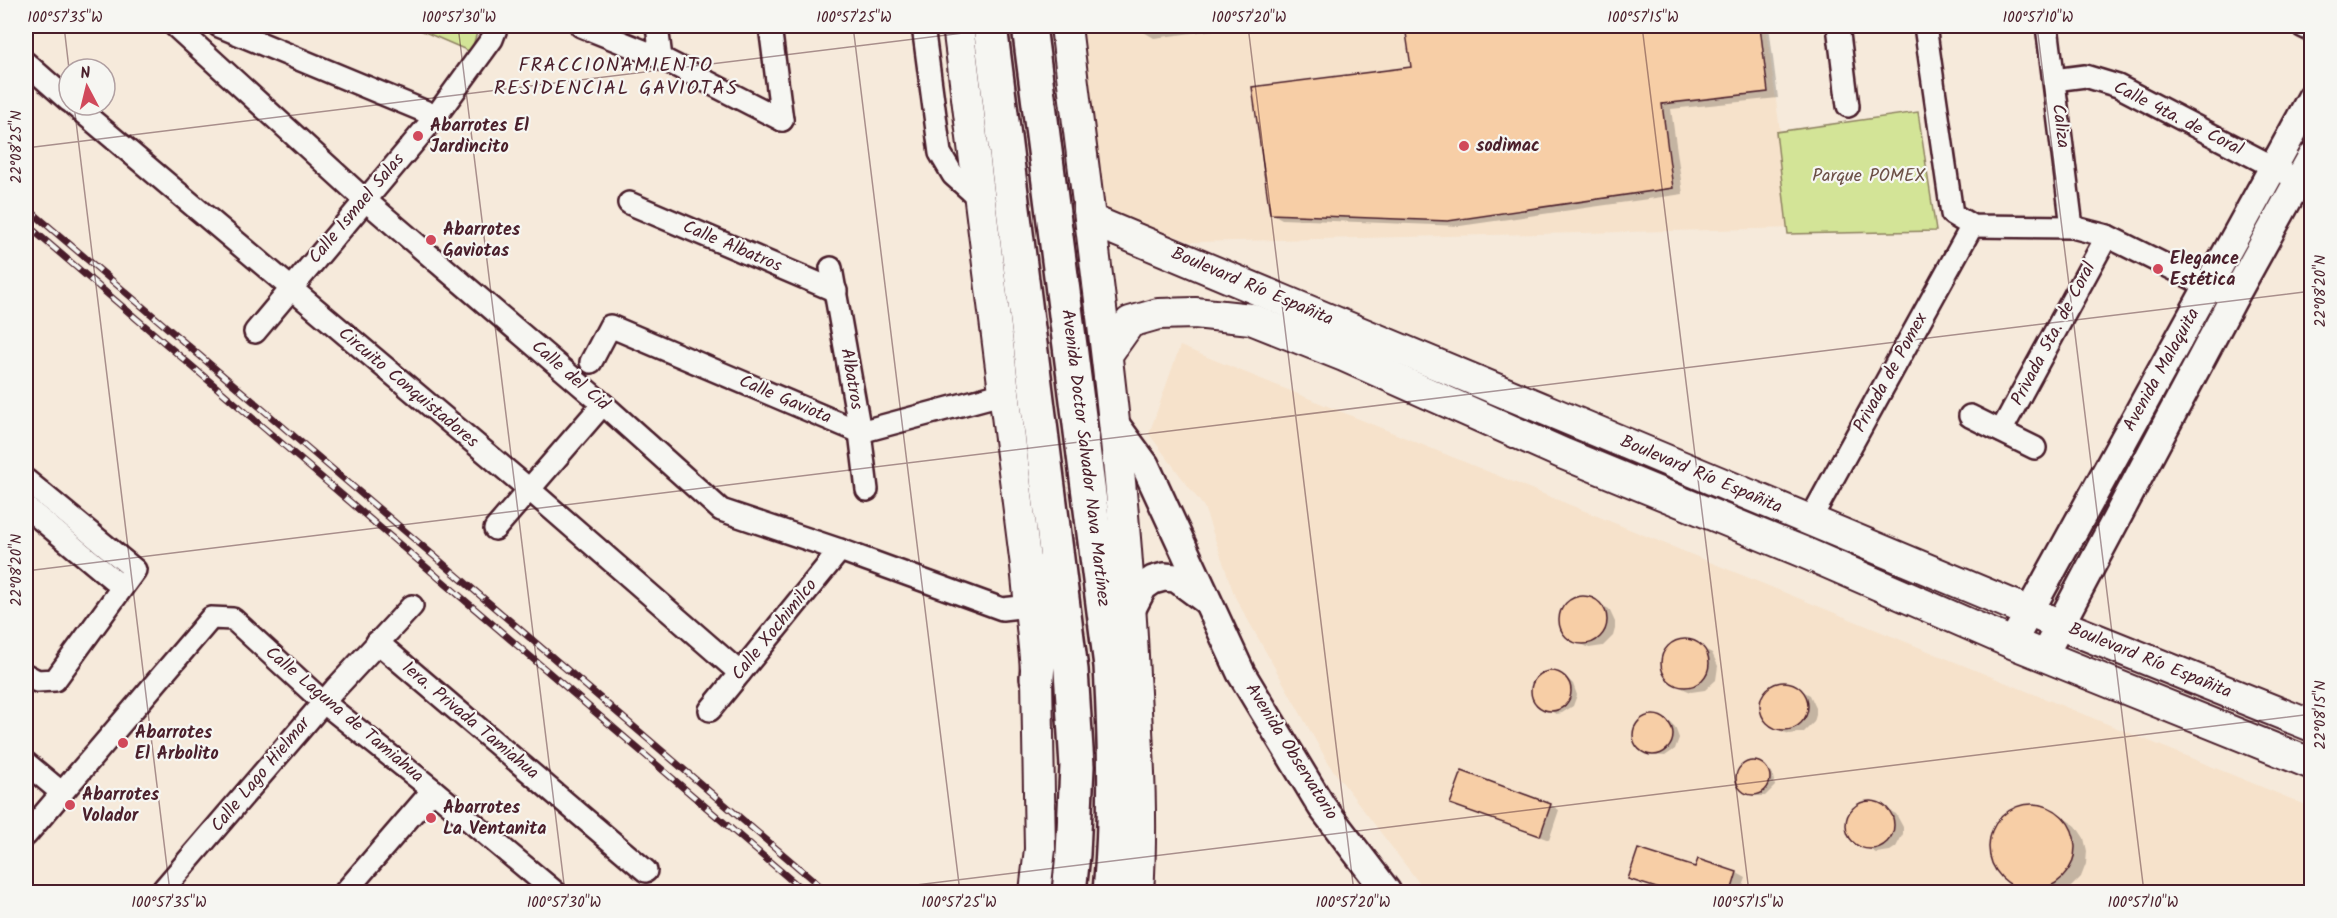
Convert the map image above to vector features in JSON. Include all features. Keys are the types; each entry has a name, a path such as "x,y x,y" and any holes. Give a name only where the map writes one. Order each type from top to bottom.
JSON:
{"highway":[{"path":"990,26 1071,670 1076,745 1073,854 1069,892"},
{"name":"Avenida Doctor Salvador Nava Martínez","path":"1029,26 1112,666 1116,765 1110,892"},
{"path":"1037,678 1050,493"},
{"path":"1113,855 1137,731"}],"main road":[{"path":"958,26 1005,393 1037,678 1041,849 1035,892"},
{"name":"Avenida Doctor Salvador Nava Martínez","path":"1066,26 1108,353 1131,610 1137,731 1140,861 1138,892"},
{"name":"Boulevard Río Españita","path":"1091,220 2061,625 2312,726"},
{"name":"Boulevard Río Españita","path":"1108,353 1130,322 1158,314 1195,313 1251,319 1344,356 1564,454 1803,552 2012,643 2312,764"}],"street":[{"name":"Calle del Cid","path":"175,26 365,200 603,404 721,510 840,549 1002,609 1030,606"},
{"path":"219,26 436,116"},
{"name":"Calle Ismael Salas","path":"255,332 436,116 492,39 496,26"},
{"path":"581,26 661,58 783,120 770,26"},
{"path":"657,26 661,58"},
{"path":"923,26 940,153 952,175 980,199"},
{"path":"1838,26 1848,106"},
{"path":"1925,26 1952,214 1972,226 2072,227 2107,236 2233,299"},
{"name":"Caliza","path":"2047,26 2072,227"},
{"path":"2302,26 2312,30"},
{"path":"26,63 57,90"},
{"name":"Calle 4ta. de Coral","path":"2054,80 2085,76 2118,86 2298,180"},
{"name":"Avenida Malaquita","path":"2012,643 2312,97"},
{"name":"Circuito Conquistadores","path":"88,117 290,290 530,490 740,673"},
{"name":"Avenida Malaquita","path":"2044,656 2233,299 2312,156"},
{"name":"Calle Albatros","path":"629,203 836,291"},
{"name":"Privada de Pomex","path":"1810,520 1972,226"},
{"name":"Privada 5ta. de Coral","path":"2001,431 2107,236"},
{"name":"Albatros","path":"831,268 860,432 867,490"},
{"name":"Calle Gaviota","path":"591,362 610,326 860,432"},
{"path":"860,432 1005,393"},
{"path":"495,529 603,404"},
{"path":"1970,416 2035,448"},
{"name":"Avenida Observatorio","path":"1115,424 1145,465 1241,673 1322,807 1387,892"},
{"path":"26,480 35,506 122,587 55,680 37,681 26,675"},
{"name":"Calle Xochimilco","path":"710,710 840,549"},
{"path":"1131,610 1143,587 1153,580 1164,577 1176,578 1210,602"},
{"name":"Calle Lago Hielmar","path":"161,892 323,702 376,642 412,606"},
{"name":"Calle Laguna de Tamiahua","path":"62,793 211,618 232,619 323,702 433,790 544,889"},
{"name":"1era. Privada Tamiahua","path":"376,642 646,871"},
{"path":"26,763 62,793 26,836"},
{"path":"345,892 433,790"}],"shaded area":[{"path":"1075,26 1766,26 1793,228 1192,242 1105,211"},
{"path":"1180,346 2311,807 2311,892 1426,892 1330,766 1235,597 1204,507 1149,434"}],"green space":[{"path":"411,26 479,26 471,52"},
{"name":"Parque POMEX","path":"1918,112 1936,231 1788,234 1776,132"}],"building":[{"name":"sodimac","path":"1405,26 1760,26 1768,92 1662,104 1673,188 1448,221 1270,214 1252,87 1411,67"},
{"path":"1578,596 1588,596 1600,603 1607,615 1607,625 1600,637 1588,644 1578,644 1563,633 1559,625 1559,615 1570,600"},
{"path":"1680,639 1690,639 1702,646 1709,658 1709,668 1702,680 1690,687 1680,687 1665,676 1661,668 1661,658 1672,643"},
{"path":"1551,671 1565,677 1571,691 1565,705 1551,711 1537,705 1531,691 1537,677"},
{"path":"1779,682 1789,682 1801,689 1808,701 1808,711 1801,723 1789,730 1779,730 1764,719 1760,711 1760,701 1771,686"},
{"path":"1653,715 1667,721 1673,735 1667,749 1653,755 1639,749 1633,735 1639,721"},
{"path":"1753,761 1765,766 1770,778 1765,790 1753,795 1741,790 1736,778 1741,766"},
{"path":"1462,771 1551,804 1540,836 1450,804"},
{"path":"1865,801 1875,801 1887,808 1894,820 1894,830 1887,842 1875,849 1865,849 1850,838 1846,830 1846,820 1857,805"},
{"path":"2032,804 2049,807 2063,816 2072,830 2075,847 2072,864 2063,878 2049,887 2032,890 2015,887 2001,878 1992,864 1989,847 1992,830 2001,816 2015,807"},
{"path":"1638,849 1695,867 1698,859 1737,872 1731,892 1669,892 1628,879"}],"railway":[{"path":"26,207 827,892"},
{"path":"26,224 805,892"}],"place":[{"name":"Abarrotes El Jardincito","path":"418,136"},
{"name":"sodimac","path":"1464,146"},
{"name":"Abarrotes Gaviotas","path":"431,240"},
{"name":"Elegance Estética","path":"2158,269"},
{"name":"Abarrotes El Arbolito","path":"123,743"},
{"name":"Abarrotes Volador","path":"70,805"},
{"name":"Abarrotes La Ventanita","path":"431,818"}],"district":[{"name":"FRACCIONAMIENTO RESIDENCIAL GAVIOTAS","path":"616,78"}]}
